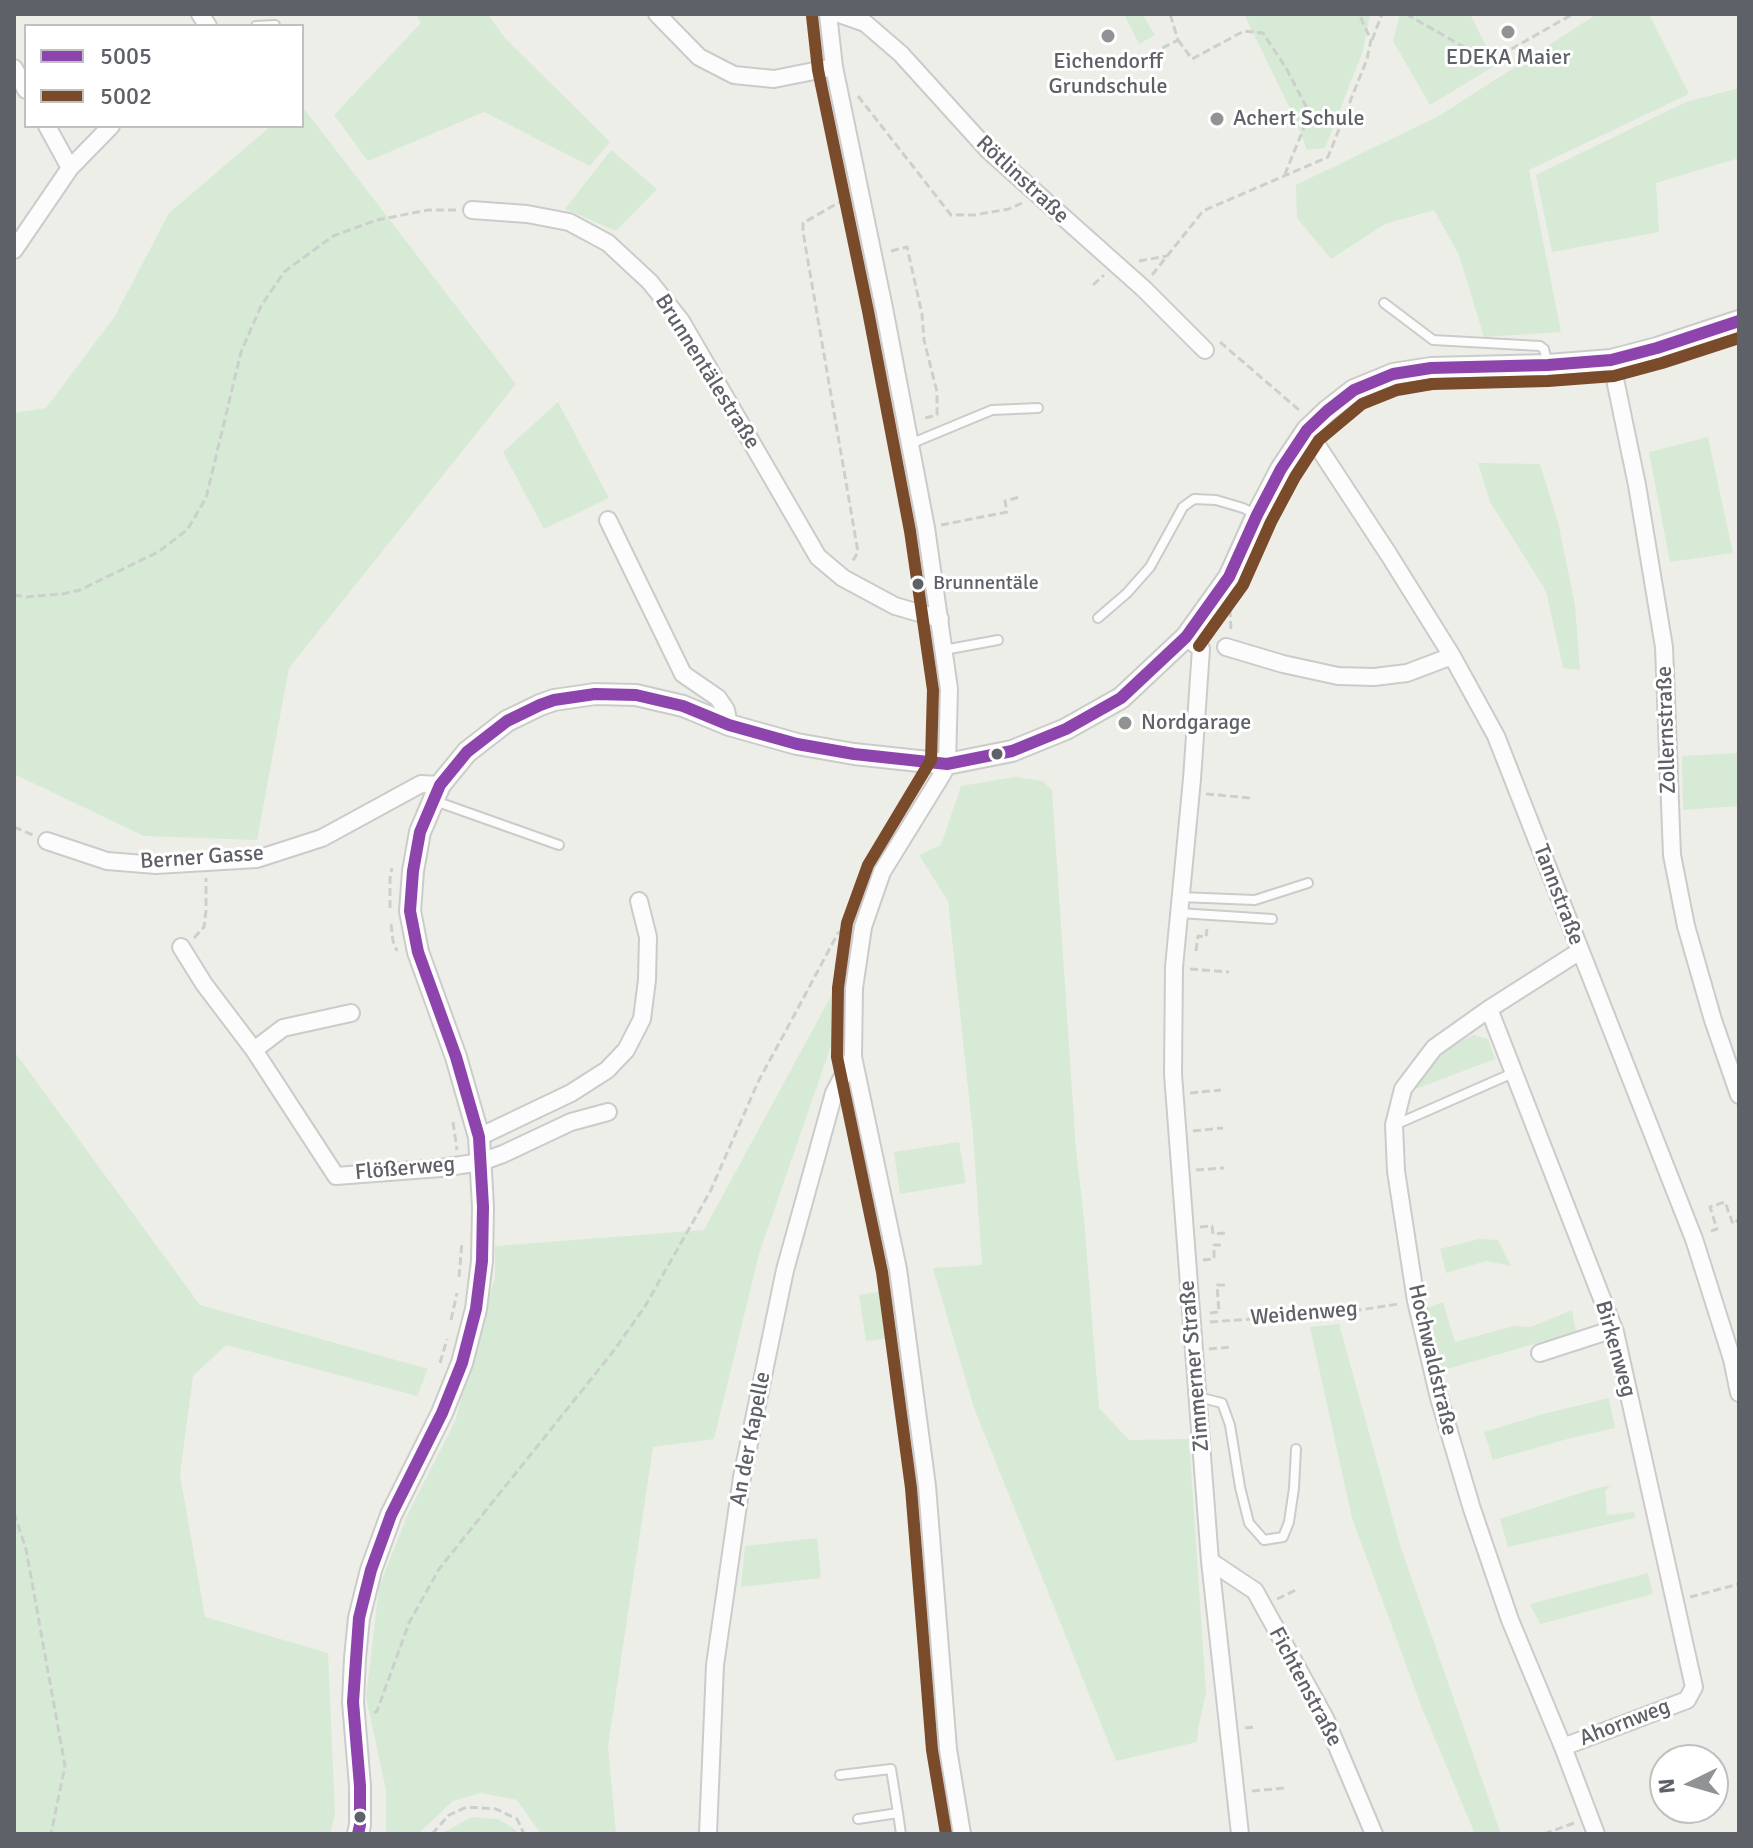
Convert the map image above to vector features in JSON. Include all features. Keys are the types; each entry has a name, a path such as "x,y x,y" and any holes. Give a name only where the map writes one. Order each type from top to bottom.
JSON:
{"street":[{"path":"657,14 699,57 734,75 774,79 834,67"},
{"path":"828,14 834,67 926,528 949,689 947,764 882,872 863,927 854,988 853,1057 898,1269 927,1486 948,1749 962,1834"},
{"name":"Rötlinstraße","path":"839,14 865,23 901,54 988,150 1144,289 1205,350"},
{"path":"14,68 24,86"},
{"path":"48,128 70,168"},
{"path":"14,250 70,168 109,128"},
{"name":"Brunnentälestraße","path":"472,210 527,214 569,222 608,243 650,282 681,321 818,557 843,578 895,606 940,619"},
{"path":"358,1834 360,1786 353,1702 359,1618 371,1570 391,1515 442,1413 462,1363 476,1309 482,1261 479,1137 456,1057 418,952 410,911 420,832 437,793 467,752 507,721 540,705 595,694 636,695 683,706 729,725 811,747 854,754 947,764 1012,751 1066,729 1121,698 1186,637 1229,577 1304,420 1327,411 1354,390 1393,374 1431,368 1611,360 1739,321"},
{"name":"Zollernstraße","path":"1611,360 1637,485 1664,647 1672,855 1686,926 1739,1095"},
{"name":"Tannstraße","path":"1304,420 1452,656 1496,736 1694,1239 1732,1359 1739,1393"},
{"path":"608,520 683,674 718,698 726,710 729,725"},
{"name":"Zimmerner Straße","path":"1186,637 1201,649 1174,967 1173,1074 1210,1561 1240,1834"},
{"path":"1226,647 1338,676 1374,677 1407,673 1452,656"},
{"name":"Berner Gasse","path":"47,841 107,861 156,865 257,859 322,838 421,784 437,793"},
{"path":"479,1137 571,1093 607,1070 626,1050 642,1019 647,980 648,937 639,901"},
{"name":"Flößerweg","path":"181,947 204,984 254,1050 336,1176 481,1162 571,1122 608,1112"},
{"name":"Hochwaldstraße","path":"1580,951 1434,1048 1403,1089 1394,1125 1396,1171 1416,1301 1439,1398 1510,1620 1596,1834"},
{"name":"Birkenweg","path":"1489,1009 1614,1329 1694,1687 1687,1700"},
{"path":"254,1050 283,1028 351,1013"},
{"name":"An der Kapelle","path":"708,1834 715,1665 742,1477 785,1270 834,1093 853,1057"},
{"path":"1540,1353 1614,1329"},
{"name":"Fichtenstraße","path":"1210,1561 1255,1591 1325,1718 1374,1834"},
{"name":"Ahornweg","path":"1563,1747 1687,1700"}],"lane":[{"path":"1384,303 1433,340 1540,346 1544,349 1548,365"},
{"path":"910,444 992,410 1038,408"},
{"path":"1098,618 1127,593 1150,567 1183,507 1194,499 1216,500 1257,515"},
{"path":"944,650 998,640"},
{"path":"437,793 559,845"},
{"path":"1179,905 1255,900 1308,883"},
{"path":"1179,905 1272,919"},
{"path":"1394,1125 1513,1073"},
{"path":"1198,1397 1222,1403 1230,1425 1249,1523 1264,1540 1283,1537 1289,1522 1296,1449"},
{"path":"840,1775 891,1769 901,1834"},
{"path":"858,1819 898,1813"}],"path":[{"path":"1170,14 1178,40 1192,59 1244,31 1263,33 1308,110 1285,175"},
{"path":"1359,14 1371,40"},
{"path":"1153,273 1203,211 1328,157 1382,14"},
{"path":"1406,14 1492,60 1573,14"},
{"path":"1141,59 1178,40"},
{"path":"840,89 857,95 951,215 1009,209 1034,192"},
{"path":"843,578 858,552 803,223 859,191"},
{"path":"14,595 26,597 80,590 158,552 187,530 206,498 241,352 261,306 284,272 333,236 377,220 428,210 472,210"},
{"path":"873,255 907,247 922,314 924,340 937,392 937,415 906,424"},
{"path":"1116,265 1167,256"},
{"path":"1227,348 1304,420"},
{"path":"926,528 1007,512 1005,501 1020,497"},
{"path":"1191,793 1251,798"},
{"path":"181,947 204,927 205,862"},
{"path":"393,867 389,906 398,955"},
{"path":"371,1715 377,1711 409,1623 439,1569 612,1353 644,1308 710,1192 758,1082 838,933 847,927 863,927"},
{"path":"1196,951 1198,936 1206,937 1207,929"},
{"path":"1174,967 1229,972"},
{"path":"1175,1094 1221,1090"},
{"path":"452,1118 460,1165"},
{"path":"1178,1133 1223,1128"},
{"path":"1181,1171 1224,1168"},
{"path":"1717,1229 1710,1207 1725,1202 1733,1224 1739,1219"},
{"path":"1185,1229 1212,1226 1213,1234 1226,1233"},
{"path":"438,1369 458,1287 462,1231"},
{"path":"1187,1262 1214,1259 1214,1245 1223,1245"},
{"path":"1190,1319 1219,1312 1217,1285 1227,1285"},
{"name":"Weidenweg","path":"1190,1319 1347,1312 1416,1301"},
{"path":"14,1513 26,1549 65,1766 51,1834"},
{"path":"1675,1601 1739,1584"},
{"path":"1236,1792 1284,1788"},
{"path":"432,1834 449,1815 467,1807 496,1809 517,1819 524,1834"},
{"path":"1544,1834 1589,1818"}],"green space":[{"path":"416,14 488,14 505,38 610,142 590,166 484,112 368,161 334,115 421,23"},
{"path":"1124,14 1142,14 1155,35 1139,44"},
{"path":"1244,14 1370,14 1363,51 1325,148 1307,150"},
{"path":"1400,14 1470,14 1496,65 1430,105 1393,41"},
{"path":"1597,14 1649,14 1689,94 1529,170 1561,332 1484,337 1459,255 1434,210 1385,224 1331,259 1297,218 1296,185 1439,116"},
{"path":"1739,88 1739,158 1656,183 1659,232 1552,252 1536,175 1686,102"},
{"path":"304,109 516,384 289,668 257,840 144,836 14,774 14,413 46,408 115,316 169,213 269,128 304,128"},
{"path":"611,150 657,189 616,231 565,209"},
{"path":"558,402 609,498 544,529 503,452"},
{"path":"1708,437 1733,553 1670,562 1649,452"},
{"path":"1478,463 1540,464 1558,522 1575,605 1580,670 1563,668 1546,591 1490,502"},
{"path":"1739,753 1739,806 1683,810 1682,756"},
{"path":"1015,777 1043,781 1052,790 1076,1150 1099,1408 1129,1440 1189,1439 1206,1692 1197,1742 1116,1761 974,1408 933,1268 982,1265 973,1135 948,901 919,855 941,845 961,786"},
{"path":"831,996 832,1043 759,1254 714,1439 653,1447 608,1746 616,1834 541,1834 517,1800 481,1793 453,1801 418,1834 386,1834 386,1790 366,1698 379,1587 407,1516 455,1421 495,1277 495,1246 704,1230"},
{"path":"1474,1035 1488,1039 1495,1059 1413,1090 1429,1065 1450,1046"},
{"path":"14,1051 200,1305 428,1369 417,1396 226,1345 193,1376 180,1475 205,1617 328,1653 335,1814 330,1834 14,1834"},
{"path":"959,1142 966,1183 900,1194 894,1152"},
{"path":"1479,1239 1498,1240 1511,1266 1486,1261 1446,1273 1440,1249"},
{"path":"890,1290 897,1337 866,1341 859,1295"},
{"path":"1443,1302 1455,1342 1513,1326 1531,1327 1572,1310 1576,1332 1440,1371 1428,1308"},
{"path":"1339,1324 1401,1548 1501,1834 1475,1834 1422,1708 1352,1518 1310,1327"},
{"path":"1609,1398 1615,1428 1493,1460 1484,1432"},
{"path":"1613,1485 1605,1490 1607,1515 1634,1512 1635,1518 1508,1547 1500,1519"},
{"path":"817,1538 821,1578 741,1587 745,1546"},
{"path":"1648,1573 1653,1594 1540,1624 1530,1604"},
{"path":"472,1817 498,1819 518,1834 440,1834"}],"transit line":[{"name":"5002","path":"812,16 818,70 910,531 933,690 931,760 868,865 847,923 838,988 837,1057 882,1272 911,1488 932,1750 946,1834"},
{"name":"5005","path":"358,1834 360,1786 353,1702 359,1618 371,1570 391,1515 442,1413 462,1363 476,1309 482,1261 479,1137 456,1057 418,952 410,911 420,832 440,785 467,752 507,721 540,705 595,694 636,695 683,706 729,725 797,744 854,754 947,764 1012,751 1066,729 1121,698 1186,637 1229,577 1281,469 1307,430 1354,390 1393,374 1431,368 1611,360 1739,321"},
{"name":"5002","path":"1199,646 1243,585 1271,522 1319,440 1362,404 1397,390 1432,384 1614,376 1739,338"}],"place":[{"name":"EDEKA Maier","path":"1508,32"},
{"name":"Eichendorff Grundschule","path":"1108,36"},
{"name":"Achert Schule","path":"1217,119"},
{"name":"Brunnentäle","path":"918,584"},
{"name":"Nordgarage","path":"1125,723"}]}
